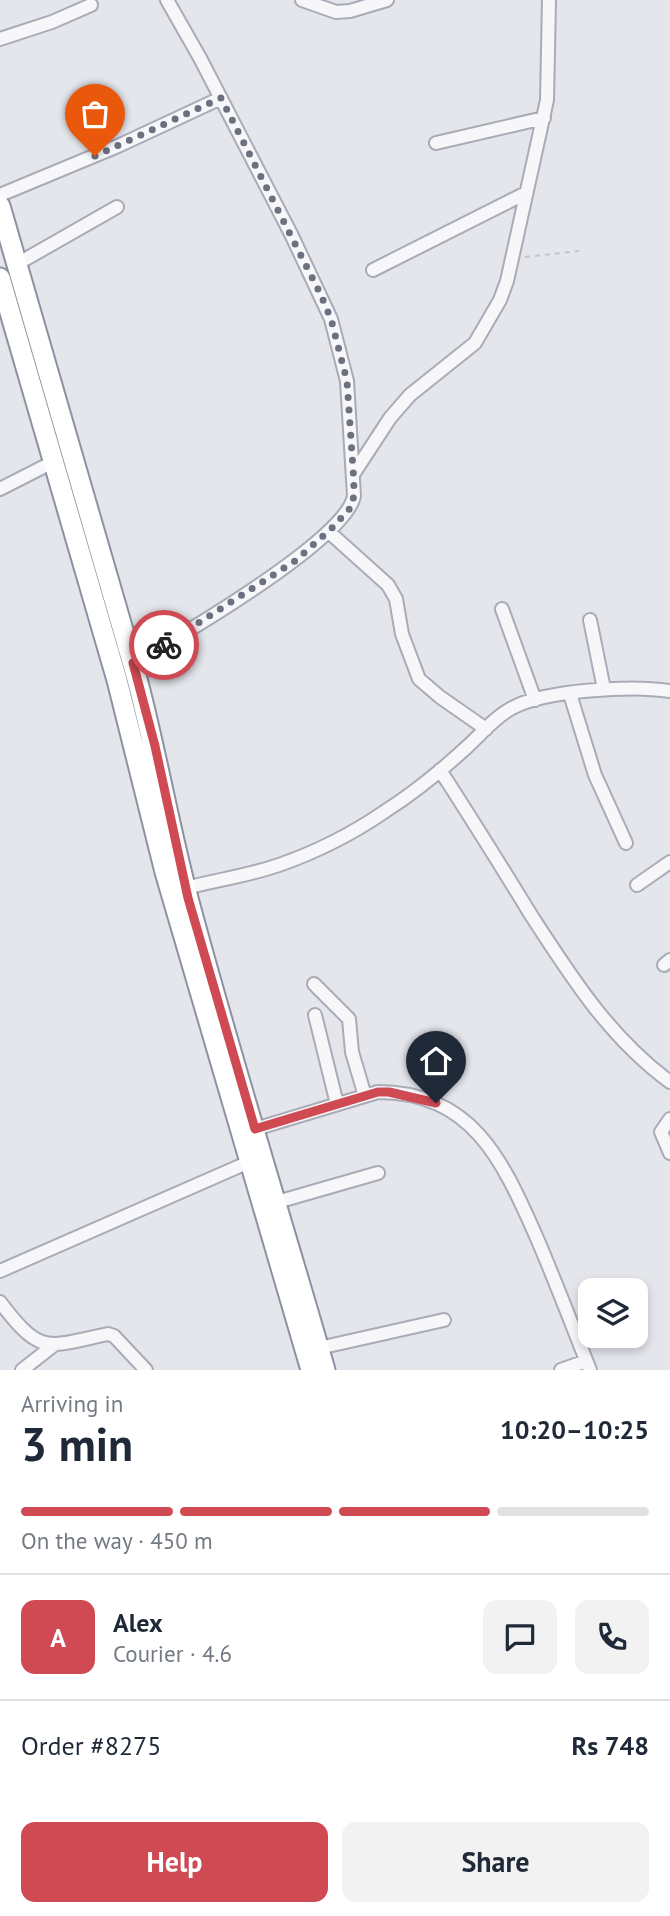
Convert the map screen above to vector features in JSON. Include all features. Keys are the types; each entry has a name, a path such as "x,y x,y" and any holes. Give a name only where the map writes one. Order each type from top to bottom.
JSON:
{"highway":[{"path":"0,206 135,669 186,888 325,1370"},
{"path":"0,278 8,326 53,462 117,680 169,885 311,1370"},
{"path":"117,680 135,669"}],"street":[{"path":"302,0 336,12 350,11 387,0"},
{"path":"354,474 390,418 410,395 475,343 500,300 544,118 548,74 548,0"},
{"path":"135,669 191,628 295,561 329,532 353,505 354,474 347,381 331,319 291,234 173,2"},
{"path":"0,39 52,22 91,5"},
{"path":"0,195 95,156 221,98"},
{"path":"436,143 544,118"},
{"path":"373,270 526,194"},
{"path":"17,264 117,207"},
{"path":"0,489 53,462"},
{"path":"329,532 388,585 396,599 402,634 419,679 486,729"},
{"path":"502,609 535,700"},
{"path":"590,620 604,689"},
{"path":"186,888 276,866 309,854 383,813 440,770 511,708 535,700 604,689 670,691"},
{"path":"570,694 595,775 626,842"},
{"path":"440,770 555,954 629,1050 670,1082"},
{"path":"637,885 670,862"},
{"path":"314,984 349,1019 352,1052 365,1096"},
{"path":"315,1015 337,1104"},
{"path":"255,1129 365,1096 389,1092 436,1103 460,1116 495,1153 518,1194 588,1365 561,1370"},
{"path":"670,1119 661,1132 670,1153"},
{"path":"0,1271 249,1162"},
{"path":"277,1202 377,1173"},
{"path":"0,1302 15,1321 35,1340 45,1345 108,1334 114,1336 146,1370"},
{"path":"319,1348 444,1320"},
{"path":"22,1370 54,1345"}],"path":[{"path":"512,257 541,257 579,251"}],"way so far":[{"path":"95,156 221,98 320,293 331,319 347,381 353,505 344,517 295,561 164,645"}],"route":[{"path":"164,645 133,663 155,746 188,898 255,1129 378,1092 436,1103"}]}
